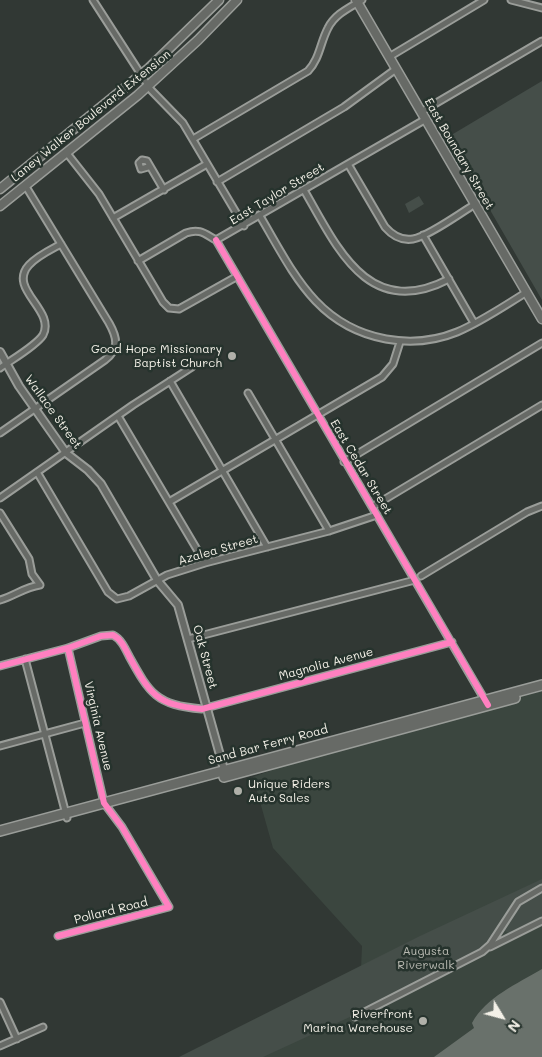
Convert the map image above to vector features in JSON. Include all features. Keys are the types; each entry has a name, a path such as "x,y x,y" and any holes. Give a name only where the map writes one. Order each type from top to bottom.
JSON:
{"main road":[{"name":"Laney Walker Boulevard Extension","path":"3,187 142,74 186,34 219,0"},
{"name":"Laney Walker Boulevard Extension","path":"0,206 148,86 238,0"},
{"name":"East Boundary Street","path":"358,1 542,319"},
{"path":"186,34 195,43"},
{"path":"96,111 103,124"},
{"path":"34,160 43,171"},
{"path":"3,187 14,194"},
{"name":"Sand Bar Ferry Road","path":"0,836 542,685"},
{"name":"Sand Bar Ferry Road","path":"486,702 542,691"},
{"name":"Sand Bar Ferry Road","path":"0,830 67,816"}],"street":[{"path":"93,0 148,86 183,123 244,226"},
{"path":"390,57 484,0"},
{"path":"511,0 542,8"},
{"path":"193,139 308,71 317,58 327,29 333,20 358,1"},
{"name":"East Taylor Street","path":"216,240 244,226 348,164 542,41"},
{"path":"217,182 344,107 396,69"},
{"path":"66,152 97,191 163,302 172,310 179,309 236,277"},
{"path":"114,218 207,164"},
{"path":"348,164 389,231 398,237 407,239 423,235 475,204"},
{"path":"148,166 164,190"},
{"path":"0,433 109,357 117,345 114,332 25,185"},
{"path":"304,190 346,261 368,280 392,289 409,290 434,286 449,279"},
{"path":"260,216 297,279 319,306 338,321 356,330 400,342 444,337 474,323 527,292"},
{"path":"138,262 193,230 203,232 216,240"},
{"path":"423,235 474,323"},
{"name":"East Cedar Street","path":"216,240 344,462 486,702"},
{"path":"0,368 37,341 45,330 43,317 23,283 24,272 36,259 61,244"},
{"path":"170,502 382,377 393,364 400,342"},
{"path":"344,462 542,343"},
{"name":"Wallace Street","path":"0,352 35,409 66,453 88,470 101,484 158,580"},
{"path":"0,498 192,367"},
{"path":"170,381 267,547"},
{"path":"248,393 329,530"},
{"path":"372,507 542,405"},
{"path":"118,416 205,563"},
{"name":"Azalea Street","path":"37,472 114,597 130,596 158,580 205,563 329,530 377,515"},
{"path":"421,576 528,512 542,506"},
{"path":"0,513 29,559 32,574 40,585 27,587 20,593 0,600"},
{"name":"Oak Street","path":"158,580 178,605 225,773"},
{"path":"188,639 415,580"},
{"path":"0,666 68,648 101,636 115,636 124,645 152,693 170,703 207,709"},
{"name":"Magnolia Avenue","path":"207,709 452,642"},
{"name":"Virginia Avenue","path":"68,648 85,723 107,805 169,907"},
{"path":"25,659 67,816"},
{"path":"0,746 85,723"},
{"path":"487,948 518,902 542,888"},
{"name":"Pollard Road","path":"58,936 169,907"},
{"path":"355,1017 542,921"},
{"path":"504,925 505,934 514,935"},
{"path":"0,1002 17,1040"},
{"path":"0,1046 17,1040 42,1027"}],"shaded area":[{"path":"542,684 542,1000 473,1057 217,1057 361,969 362,946 273,848 253,777 319,753"},
{"path":"542,969 542,1057 434,1057 474,1028 472,1023 478,1014 494,998"}],"green space":[{"path":"542,81 542,300 448,137"},
{"path":"419,196 424,204 409,213 405,204"},
{"name":"Augusta Riverwalk","path":"542,879 542,918 510,934 505,931 503,923 492,933 494,936 483,949 465,959 467,963 263,1057 179,1057 420,936"}],"cycle path":[{"path":"216,240 488,705"},
{"path":"0,666 68,648 101,636 113,635 122,644 143,680 156,695 174,704 202,709 452,642"},
{"path":"58,936 169,907 122,827 104,803 68,648"}],"place":[{"name":"Good Hope Missionary Baptist Church","path":"232,356"},
{"name":"Unique Riders Auto Sales","path":"238,791"},
{"name":"Riverfront Marina Warehouse","path":"423,1021"}]}
